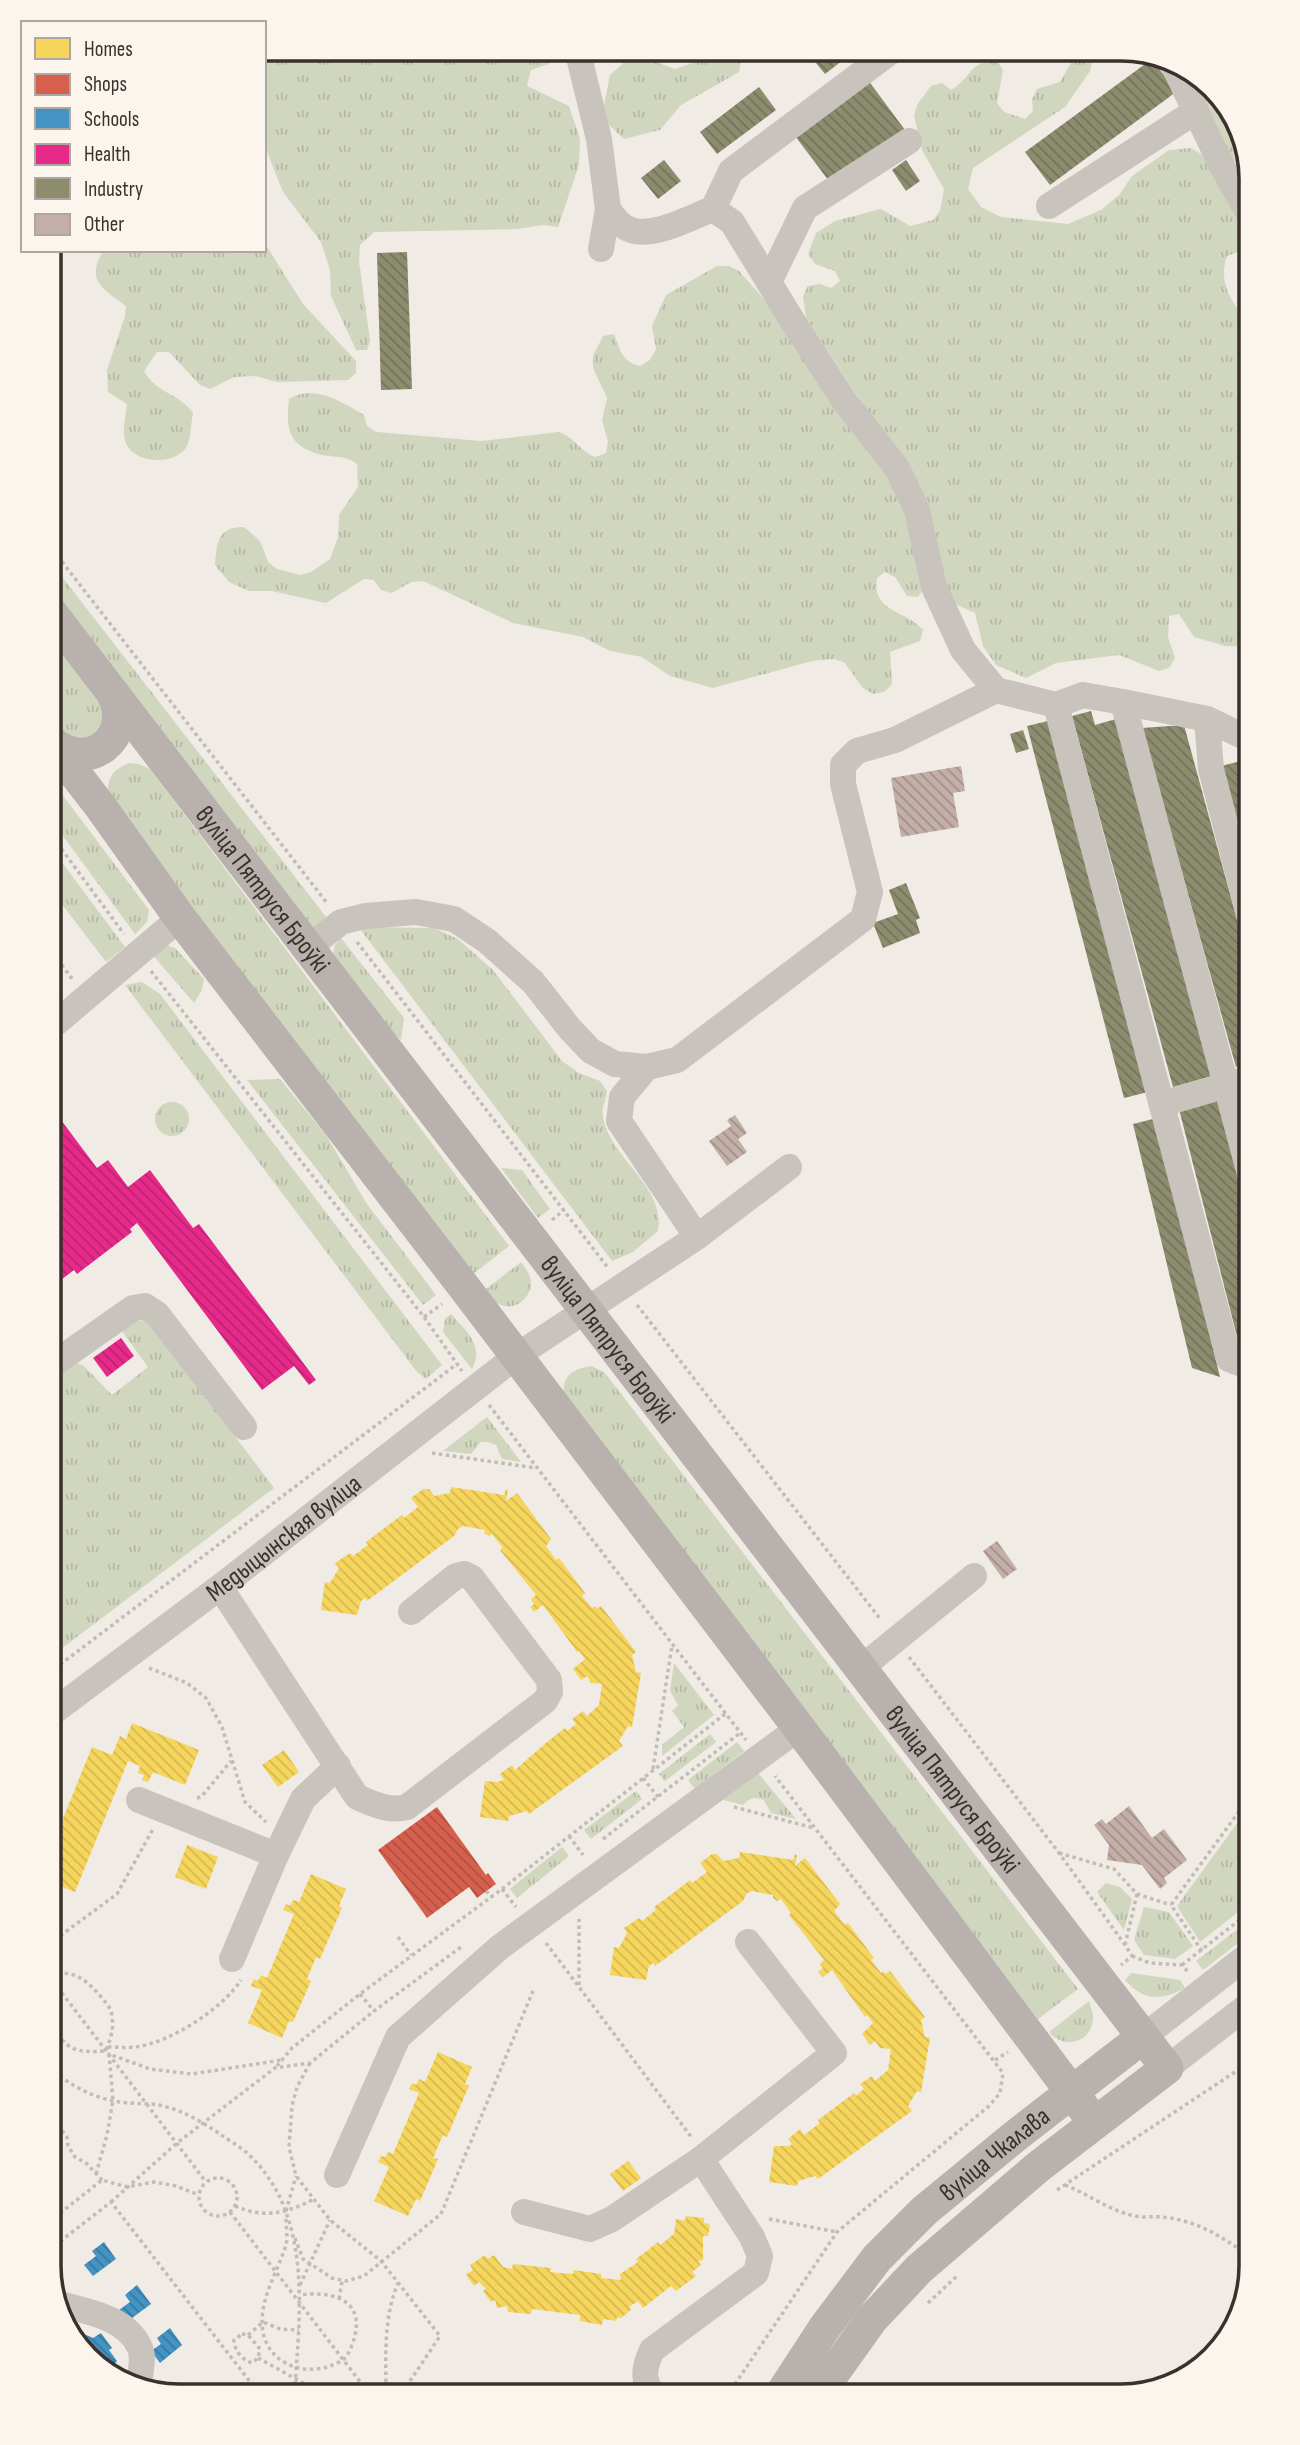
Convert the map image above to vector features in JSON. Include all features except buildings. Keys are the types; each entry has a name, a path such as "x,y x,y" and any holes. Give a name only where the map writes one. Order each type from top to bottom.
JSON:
{"main road":[{"name":"вуліца Пятруся Броўкі","path":"62,627 1167,2068"},
{"path":"62,750 74,755 93,753 109,742 119,724 117,703 113,694"},
{"path":"100,806 98,787 101,777 113,761 133,752 154,755 164,761"},
{"path":"62,756 180,918 799,1728 1094,2123"},
{"name":"вуліца Чкалава","path":"788,2384 825,2327 877,2258 924,2211 1143,2036"},
{"name":"вуліца Чкалава","path":"826,2384 872,2319 919,2269 1094,2123 1167,2068"}],"street":[{"path":"580,61 598,139 608,209 601,248"},
{"path":"608,209 622,226 640,234 713,209 731,171 877,62"},
{"path":"1179,77 1239,196"},
{"path":"1049,206 1196,111"},
{"path":"769,282 805,208 909,141"},
{"path":"713,209 732,222 845,402 897,468 917,509 934,587 963,649 996,690 1056,705 1083,695 1124,702 1207,719 1239,734"},
{"path":"308,948 341,922 365,916 416,912 454,919 487,941 533,982 591,1051 615,1065 647,1067 677,1060 863,919 870,892 843,785 843,765 857,751 895,740 996,690"},
{"path":"1124,702 1239,1082 1163,1104"},
{"path":"1056,705 1229,1359 1239,1363"},
{"path":"1207,719 1211,769 1239,876"},
{"path":"62,1014 180,918"},
{"path":"647,1067 622,1097 619,1121 697,1237"},
{"name":"Медыцынская вуліца","path":"61,1706 220,1587 515,1357 697,1237 789,1167"},
{"path":"61,1358 133,1308 145,1306 157,1314 244,1427"},
{"path":"220,1587 357,1797 398,1810 407,1807 545,1701 550,1692 549,1680 472,1578 464,1574 456,1576 411,1612"},
{"path":"861,1668 974,1576"},
{"path":"337,2175 398,2037 500,1947 528,1912 799,1728"},
{"path":"232,1959 303,1799 338,1766"},
{"path":"139,1800 163,1810 281,1845"},
{"path":"524,2212 590,2229 612,2219 703,2157 834,2053 748,1942"},
{"name":"вуліца Чкалава","path":"1143,2036 1239,1962"},
{"name":"вуліца Чкалава","path":"1167,2068 1239,2012"},
{"path":"647,2384 644,2377 646,2362 652,2350 756,2273 760,2256 752,2237 703,2157"},
{"path":"69,2307 122,2325 140,2346 140,2377"}],"path":[{"path":"62,562 896,1640 1059,1853 1132,1956 1150,1963 1182,1965 1239,1921"},
{"path":"62,849 138,953 424,1317 725,1714 1003,2073 1000,2093 989,2106 836,2232 735,2384"},
{"path":"62,965 86,997"},
{"path":"550,1222 564,1210"},
{"path":"424,1317 444,1303"},
{"path":"61,1664 457,1364"},
{"path":"430,1452 538,1469"},
{"path":"653,1771 672,1644"},
{"path":"149,1668 187,1683 206,1698 222,1727 245,1802 264,1821 281,1845"},
{"path":"61,2240 111,2202 177,2143 275,2068 292,2048 360,1994 502,1889 725,1714"},
{"path":"594,1846 740,1733"},
{"path":"61,1935 117,1894 163,1810 201,1797 232,1760"},
{"path":"643,1779 658,1797"},
{"path":"727,1805 814,1828"},
{"path":"1171,1905 1239,1812"},
{"path":"569,1836 583,1855 573,1862"},
{"path":"1059,1853 1114,1869 1138,1894 1171,1905 1202,1951"},
{"path":"502,1889 516,1907 528,1912 703,2157"},
{"path":"486,1891 492,1896"},
{"path":"1125,1945 1138,1894"},
{"path":"398,1937 411,1955"},
{"path":"408,2383 440,2336 381,2261 330,2220 296,2176 289,2147 292,2106 297,2087 310,2063 374,2011 461,1947"},
{"path":"1111,1973 1132,1956"},
{"path":"1182,1965 1195,1979"},
{"path":"61,1973 72,1974 89,1982 111,2009 113,2019 107,2053 113,2100 96,2174"},
{"path":"61,2076 80,2090 113,2100 163,2106 192,2116 246,2152 268,2176 282,2200 303,2259 332,2278 342,2281 364,2276 441,2214 533,1991"},
{"path":"61,1992 206,2182"},
{"path":"360,1994 374,2011"},
{"path":"61,2040 76,2051 107,2053 150,2069 192,2074 282,2060"},
{"path":"275,2068 310,2063"},
{"path":"1056,2190 1239,2069"},
{"path":"61,2129 75,2157 86,2163 102,2180 127,2187 154,2182 176,2186 199,2195"},
{"path":"296,2176 286,2213 287,2243 264,2303 263,2334 276,2357 296,2368 320,2369 343,2360 352,2346 357,2324 355,2310 345,2301 319,2292 300,2295"},
{"path":"217,2178 231,2183 237,2195 235,2206 230,2212 220,2216 209,2214 201,2206 199,2195 206,2182 217,2178"},
{"path":"61,2212 102,2180"},
{"path":"1065,2185 1136,2217 1164,2217 1209,2229 1239,2249"},
{"path":"235,2206 254,2212 286,2213 314,2199"},
{"path":"111,2202 251,2383"},
{"path":"230,2212 361,2383"},
{"path":"760,2217 836,2232"},
{"path":"298,2287 330,2220"},
{"path":"292,2233 301,2304 295,2383"},
{"path":"920,2310 959,2273"},
{"path":"339,2299 342,2281"},
{"path":"386,2383 386,2340 391,2300 398,2283"},
{"path":"263,2322 280,2329 299,2330"},
{"path":"248,2335 263,2322"},
{"path":"225,2349 234,2344 234,2340 242,2334 248,2335 260,2349 258,2358 252,2363 246,2361 234,2344"},
{"path":"258,2358 304,2383"}],"green space":[{"path":"266,61 550,61 531,70 527,86 569,106 580,139 579,165 558,227 543,225 517,229 374,232 360,245 359,262 370,340 367,350 356,350 331,296 330,270 321,242 283,192 266,149"},
{"path":"625,61 654,62 675,69 696,62 740,62 739,72 681,105 660,130 624,139 609,125 604,105 610,75"},
{"path":"998,62 1003,70 997,103 1004,112 1025,119 1033,111 1032,99 1037,89 1060,82 1072,62 1092,62 1090,71 1065,107 973,168 968,189 981,207 1001,217 1068,224 1101,210 1119,195 1132,176 1169,150 1191,148 1201,154 1215,172 1239,218 1239,252 1227,256 1224,276 1229,294 1239,310 1239,647 1225,646 1194,637 1179,614 1169,616 1168,637 1175,658 1169,668 1159,671 1119,655 1056,663 1026,678 996,665 983,646 975,613 955,604 943,584 916,486 806,318 803,296 808,286 820,284 831,288 840,281 835,271 815,264 808,254 816,233 835,221 881,209 910,226 933,220 940,211 944,189 922,150 914,116 917,105 931,86 942,83 951,90 981,63"},
{"path":"1201,92 1223,120 1230,134 1237,162 1225,153 1211,125"},
{"path":"266,245 303,304 356,361 356,373 348,380 277,382 256,376 234,377 210,389 200,385 169,352 157,352 144,371 149,379 181,401 193,413 189,438 187,446 175,457 158,460 140,457 128,447 124,437 127,404 108,392 107,370 126,306 99,283 96,277 98,261 103,252 266,252"},
{"path":"717,266 729,266 739,271 792,331 899,491 924,588 918,597 907,596 895,577 885,572 877,578 877,589 884,604 923,630 920,641 890,652 892,684 884,692 873,694 863,688 844,662 833,659 812,661 713,688 670,676 642,657 610,651 583,637 513,623 423,581 411,582 392,593 381,590 374,580 364,579 326,603 272,591 249,591 229,582 215,565 218,543 223,533 244,527 260,541 268,562 277,569 300,575 311,572 330,559 338,537 339,515 358,487 357,464 346,458 315,453 299,444 290,432 289,399 308,393 328,396 364,415 367,426 376,432 481,441 559,432 595,457 606,453 608,442 602,420 607,398 593,368 593,356 603,336 614,334 622,354 629,362 640,366 650,360 656,349 652,326 666,295"},
{"path":"62,576 330,922 322,927 312,927 62,610"},
{"path":"62,651 104,706 107,718 89,743 62,733"},
{"path":"129,763 150,769 509,1246 472,1275 109,800 108,787 111,777 117,769"},
{"path":"62,794 149,910 147,922 135,934 62,834"},
{"path":"62,862 125,947 106,962 62,904"},
{"path":"434,928 458,939 493,970 562,1061 579,1073 600,1081 607,1091 603,1114 608,1132 654,1200 658,1231 633,1252 612,1261 360,929"},
{"path":"341,938 404,1018 401,1040 379,1021 331,962 335,945"},
{"path":"163,944 175,948 204,979 202,990 194,1003 150,952"},
{"path":"142,982 160,994 442,1365 426,1379 417,1372 125,985"},
{"path":"280,1079 326,1135 367,1204 436,1295 423,1305 247,1080"},
{"path":"172,1102 184,1107 189,1119 184,1131 172,1136 160,1131 155,1119 160,1107"},
{"path":"501,1168 522,1170 550,1209 538,1218"},
{"path":"521,1262 531,1279 529,1293 522,1301 512,1306 498,1304 485,1290"},
{"path":"451,1314 468,1333 475,1346 472,1369 443,1332 445,1319"},
{"path":"147,1320 274,1488 61,1649 61,1368 74,1361 84,1366 112,1395 148,1367 122,1331 134,1321"},
{"path":"592,1366 605,1373 1078,1989 1038,2019 564,1399 564,1385 569,1375 578,1369"},
{"path":"487,1417 521,1462 502,1459 496,1445 488,1442 481,1442 471,1454 443,1451"},
{"path":"674,1663 714,1715 662,1756 662,1745 684,1727 672,1711 678,1705 670,1691"},
{"path":"710,1734 716,1742 665,1781 659,1774"},
{"path":"737,1742 744,1751 695,1789 688,1780"},
{"path":"758,1773 796,1819 771,1813 761,1799 752,1798 743,1805 723,1800"},
{"path":"636,1791 642,1799 591,1839 584,1830"},
{"path":"1239,1821 1239,1911 1200,1942 1177,1906"},
{"path":"562,1847 569,1856 517,1898 510,1889"},
{"path":"1106,1883 1120,1887 1132,1899 1124,1930 1097,1892"},
{"path":"1144,1907 1169,1912 1193,1946 1175,1959 1144,1955 1134,1940"},
{"path":"1239,1928 1239,1942 1203,1970 1196,1961"},
{"path":"1131,1973 1180,1980 1185,1988 1168,1995 1153,1997 1139,1992 1125,1980"},
{"path":"1089,2001 1093,2015 1092,2026 1083,2038 1070,2042 1062,2041 1049,2032"}]}
